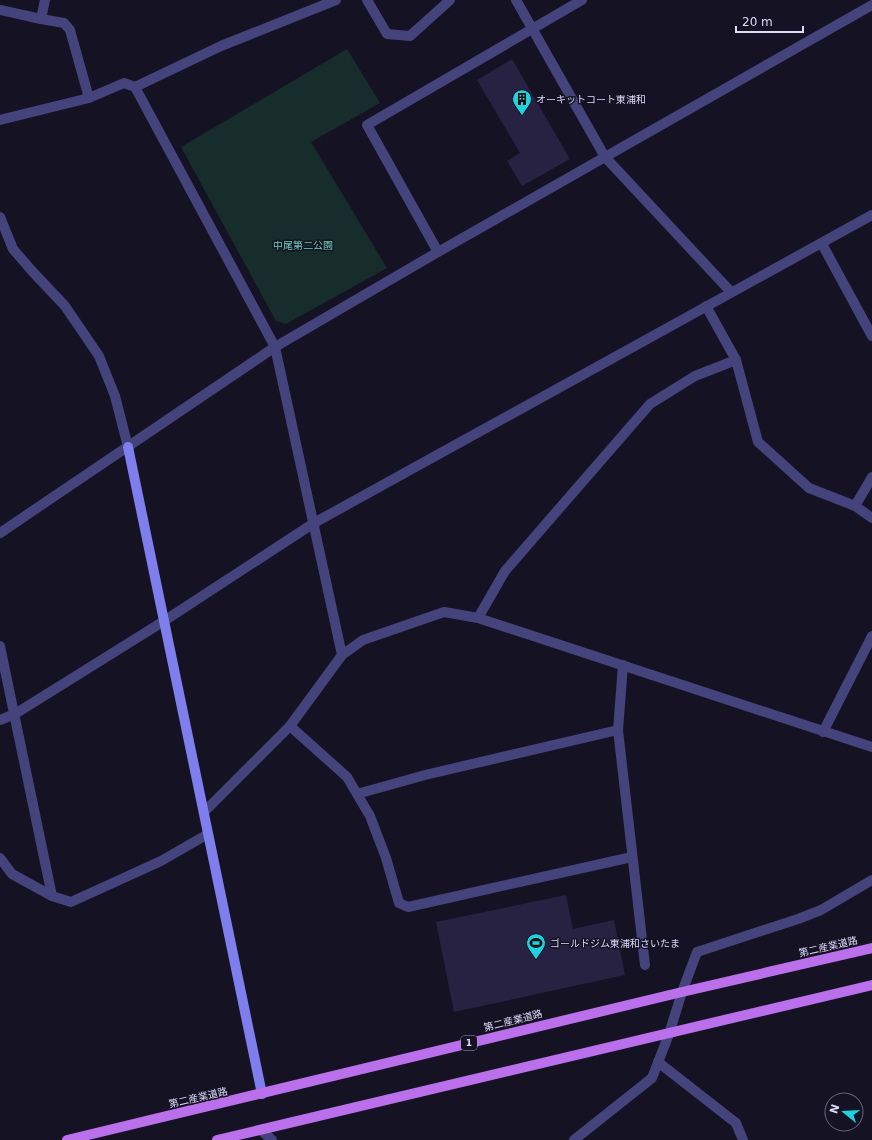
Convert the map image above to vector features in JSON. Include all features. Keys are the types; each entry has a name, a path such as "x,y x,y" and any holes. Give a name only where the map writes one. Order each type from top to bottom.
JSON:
{"main road":[{"name":"第二産業道路","path":"67,1140 682,992 872,948"},
{"path":"217,1140 872,985"}],"street":[{"path":"41,19 45,0"},
{"path":"135,87 221,46 336,0"},
{"path":"367,0 387,34 410,36 450,0"},
{"path":"516,0 605,156 731,292"},
{"path":"438,252 367,125 582,0"},
{"path":"0,533 275,347 605,156 872,5"},
{"path":"0,10 64,23 70,30 89,98"},
{"path":"0,120 89,98 124,83 135,87 275,347 342,655"},
{"path":"0,720 15,714 164,621 314,523 731,292 822,244 872,215"},
{"path":"0,217 13,249 65,306 99,356 115,396 128,447 262,1094"},
{"path":"822,244 872,336"},
{"path":"706,306 736,360 758,442 809,488 855,506 872,518"},
{"path":"478,618 505,571 650,404 695,376 736,360"},
{"path":"855,506 872,477"},
{"path":"204,812 290,726 342,655 363,640 444,612 478,618 872,747"},
{"path":"823,732 872,636"},
{"path":"0,646 52,896"},
{"path":"623,665 618,730 645,965"},
{"path":"290,726 347,777 370,816 386,858 399,902 408,908 632,856"},
{"path":"357,794 424,775 618,730"},
{"path":"0,858 12,874 52,896 71,902 161,861 208,834"},
{"path":"574,1140 652,1078 697,952 821,910 872,880"},
{"path":"658,1062 736,1123 743,1140"},
{"path":"261,1130 272,1140"}],"green space":[{"name":"中尾第二公園","path":"347,49 380,103 311,142 387,268 286,324 276,321 181,147"}],"building":[{"name":"オーキットコート東浦和","path":"512,59 570,159 522,186 507,161 520,153 477,80"},
{"path":"566,895 573,929 614,920 625,975 454,1012 436,922"}],"place":[{"name":"オーキットコート東浦和","path":"522,116"},
{"name":"ゴールドジム東浦和さいたま","path":"536,960"}]}
